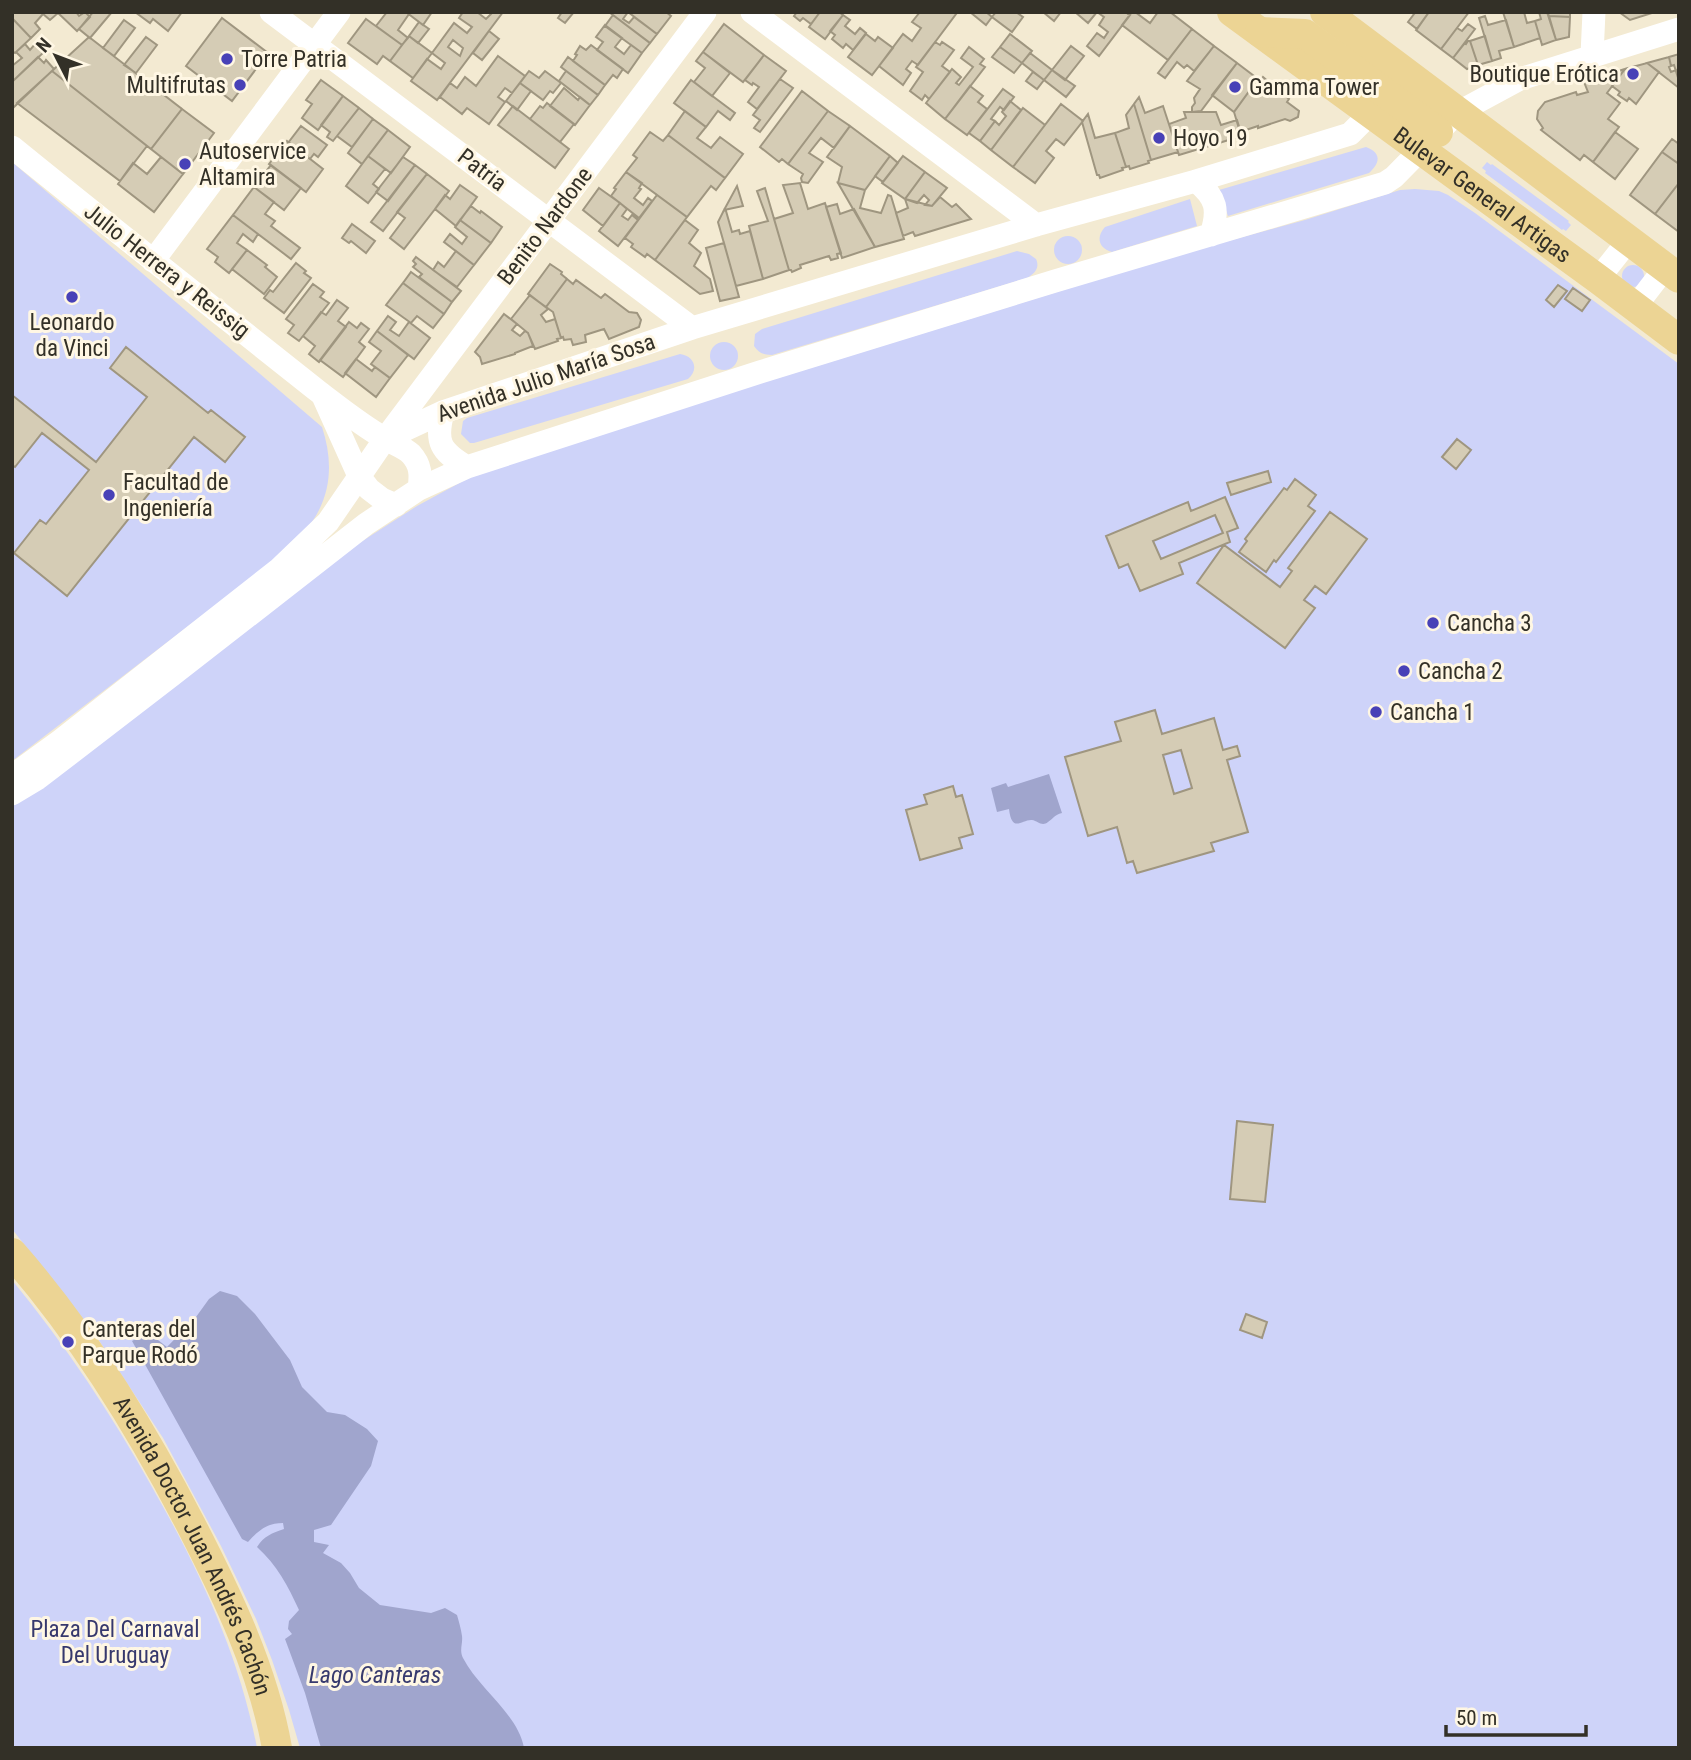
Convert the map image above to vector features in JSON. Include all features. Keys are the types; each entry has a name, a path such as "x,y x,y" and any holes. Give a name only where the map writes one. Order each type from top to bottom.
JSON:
{"main road":[{"name":"Bulevar General Artigas","path":"1325,12 1439,131 1598,279 1679,340"},
{"name":"Bulevar General Artigas","path":"1244,19 1371,113 1439,131 1629,240 1672,273"},
{"path":"1244,19 1305,34 1439,131"},
{"name":"Avenida Doctor Juan Andrés Cachón","path":"12,1253 34,1278 96,1362 165,1475 207,1555 240,1627 271,1716 277,1748"}],"street":[{"name":"Patria","path":"271,12 692,328"},
{"path":"153,261 339,12"},
{"name":"Benito Nardone","path":"385,439 705,12"},
{"path":"752,12 1036,225"},
{"path":"1592,55 1594,12"},
{"path":"12,794 37,779 366,524 419,489 467,467 773,368 1385,183 1439,131 1520,79 1679,29"},
{"name":"Avenida Julio María Sosa","path":"12,776 278,569 328,522 385,439 443,412 692,328 1350,134 1371,113"},
{"name":"Julio Herrera y Reissig","path":"12,147 361,424 409,452 419,467 419,489"},
{"path":"1196,181 1215,203 1216,219 1211,235"},
{"path":"1598,279 1629,240"},
{"name":"Bulevar General Artigas","path":"1635,307 1672,273"},
{"name":"Julio Herrera y Reissig","path":"321,393 359,476 382,499 396,505"},
{"path":"443,412 439,428 440,443 446,452 467,467"}],"green space":[{"path":"1366,147 1375,152 1378,159 1369,173 1228,216 1219,190"},
{"path":"12,162 322,427 328,452 329,476 319,511 281,555 12,761"},
{"path":"1487,162 1571,225 1566,231 1562,230 1485,173 1482,168"},
{"path":"1400,190 1439,191 1448,195 1679,364 1679,1748 300,1748 256,1619 221,1546 163,1438 96,1336 12,1229 12,805 353,547 417,506 476,474 709,399 1187,252 1305,220"},
{"path":"1190,199 1197,226 1112,252 1101,245 1100,235 1105,227"},
{"path":"1068,236 1078,240 1082,250 1078,260 1068,264 1058,260 1054,250 1058,240"},
{"path":"1017,251 1036,259 1036,270 1027,278 772,355 762,353 754,346 755,334 762,329"},
{"path":"1633,265 1641,268 1644,276 1641,284 1633,287 1625,284 1622,276 1625,268"},
{"path":"724,342 734,346 738,356 734,366 724,370 714,366 710,356 714,346"},
{"path":"680,354 689,357 694,364 694,372 688,379 474,443 470,443 461,434 463,421 467,418"},
{"name":"Plaza Del Carnaval Del Uruguay","path":"12,1280 104,1406 186,1549 215,1613 240,1679 257,1748 12,1748"}],"water":[{"path":"1049,774 1062,813 1044,824 1028,820 1018,824 1012,821 1009,809 997,812 991,788 1006,783 1008,787"},
{"name":"Lago Canteras","path":"220,1291 237,1296 255,1314 290,1360 302,1387 327,1412 345,1415 367,1429 378,1441 371,1466 331,1525 314,1530 314,1542 329,1545 323,1553 341,1563 359,1588 380,1605 431,1613 445,1608 457,1615 463,1658 514,1724 524,1748 321,1748 285,1639 292,1634 288,1629 289,1621 299,1610 281,1576 257,1547 269,1535 284,1529 283,1523 264,1528 248,1542 242,1539 132,1341 150,1336 167,1347 209,1299"}],"building":[{"path":"12,12 58,13 50,20 43,14 35,23 40,29 31,38 12,18"},
{"path":"57,12 76,12 79,16 85,12 90,17 77,31"},
{"path":"93,12 112,12 90,38 79,29"},
{"path":"135,12 182,12 168,31 153,19 150,23"},
{"path":"387,12 409,14 398,30 408,38 402,45 376,26"},
{"path":"406,12 432,12 423,25"},
{"path":"463,12 477,12 486,19 490,12 503,12 437,100 411,81 427,59 441,69 445,63 432,53 454,23 467,33 472,27 459,18","holes":["453,40 463,48 460,56 448,47"]},
{"path":"562,12 574,12 565,23 558,18"},
{"path":"609,12 628,12 623,19 629,23 634,17 657,34 650,43"},
{"path":"628,12 666,12 671,16 657,34"},
{"path":"797,12 820,12 811,24 794,16"},
{"path":"820,12 839,12 843,15 825,39 809,27"},
{"path":"920,12 956,14 918,65 912,61 906,69 911,73 903,85 879,66 903,34 912,41 921,28 912,22"},
{"path":"970,12 986,12 992,17 986,25"},
{"path":"996,12 1016,12 1023,17 1012,32 992,17"},
{"path":"1043,12 1061,12 1054,21"},
{"path":"1075,12 1097,12 1088,23"},
{"path":"1097,12 1129,12 1130,15 1099,56 1087,46 1097,33 1104,38 1108,32 1099,25 1104,17"},
{"path":"1132,12 1150,23 1158,12 1170,12 1192,29 1168,60 1122,25"},
{"path":"1411,12 1429,12 1417,29 1408,22 1414,14"},
{"path":"1429,12 1469,12 1441,49 1416,30"},
{"path":"1503,12 1524,12 1527,23 1535,21 1540,38 1514,47"},
{"path":"1539,12 1547,12 1556,40 1542,45 1535,21 1541,19"},
{"path":"1547,12 1570,12 1570,17 1549,16"},
{"path":"1619,12 1655,12 1630,20"},
{"path":"613,15 650,43 642,53 605,26"},
{"path":"843,15 850,20 845,26 855,34 860,28 866,33 853,50 846,44 843,48 832,39 835,35 830,31"},
{"path":"1485,16 1488,25 1506,20 1514,47 1499,51 1501,58 1492,61 1479,18"},
{"path":"1549,16 1570,17 1569,37 1556,40"},
{"path":"12,18 31,38 15,53 12,51"},
{"name":"Torre Patria","path":"222,18 268,53 232,101 186,66"},
{"path":"366,19 402,45 390,61 383,56 377,64 348,43"},
{"path":"124,20 135,28 114,56 103,48"},
{"path":"419,22 429,29 418,43 409,36"},
{"path":"724,24 764,55 743,82 703,52"},
{"path":"1468,24 1475,29 1453,58 1441,49 1457,28 1462,31"},
{"path":"605,25 622,38 615,47 624,54 631,45 642,53 628,73 597,50 603,42 596,37"},
{"path":"1192,29 1214,46 1194,71 1177,62 1165,78 1158,73"},
{"path":"489,31 499,39 482,60 473,53"},
{"path":"866,34 875,41 878,37 893,48 872,75 848,57"},
{"path":"1010,34 1032,51 1022,63 1000,47"},
{"path":"409,36 432,53 413,78 390,61"},
{"path":"1485,36 1492,61 1478,65 1470,41"},
{"path":"89,37 182,109 151,149 52,71"},
{"path":"146,37 157,45 136,73 124,65"},
{"path":"1468,41 1478,65 1467,69 1453,58"},
{"path":"935,42 940,45 942,42 954,50 942,66 950,72 929,99 925,95 922,100 910,91 923,72 916,67"},
{"path":"36,43 44,52 12,82 12,66 22,58 16,52 25,44 30,50"},
{"path":"591,45 623,69 617,78 613,75 605,85 573,61 580,46 586,50"},
{"path":"1071,46 1084,56 1065,80 1052,70"},
{"path":"1214,46 1237,63 1201,111 1192,112 1194,98 1200,89 1187,81"},
{"path":"969,47 984,59 980,64 985,67 945,119 926,103 952,69 961,77 956,83 959,85 973,67 961,58"},
{"path":"1000,47 1022,63 1014,73 992,57"},
{"path":"703,52 730,73 712,96 694,82 705,68 696,61"},
{"path":"1030,53 1052,70 1044,80 1022,63"},
{"path":"1679,54 1679,81 1669,57"},
{"path":"764,55 786,71 757,109 748,102 759,87 745,80"},
{"path":"498,56 525,76 512,93 505,88 498,97 505,102 489,124 467,108 462,114 440,97 450,83 457,88 465,77 476,86"},
{"path":"38,57 44,63 46,60 54,69 13,108 12,82"},
{"path":"568,57 605,85 598,95 561,67"},
{"path":"1669,57 1669,67 1671,72 1676,70 1679,88 1647,63"},
{"name":"Gamma Tower","path":"1237,63 1258,79 1234,112 1212,95"},
{"path":"1647,63 1659,72 1636,104 1629,98 1627,101 1618,95 1620,92 1612,86 1625,69"},
{"path":"1625,69 1607,93 1620,103 1608,119 1619,127 1593,162 1584,155 1580,160 1541,130 1543,128 1537,119 1538,111 1545,102 1576,92 1577,95 1588,92 1584,82"},
{"path":"1052,70 1075,86 1066,97 1044,80"},
{"path":"52,71 147,146 120,181 17,103"},
{"path":"529,71 539,78 545,71 561,83 543,100 520,83"},
{"path":"566,71 598,95 590,105 559,81"},
{"path":"1033,72 1044,80 1037,89 1026,81"},
{"path":"1263,77 1270,83 1267,86 1272,89 1274,86 1289,99 1287,102 1299,111 1298,117 1240,132 1234,112 1258,79 1260,81"},
{"path":"780,79 793,88 760,132 754,128 760,120 753,115"},
{"path":"321,80 343,96 318,130 302,118 312,104 306,100"},
{"path":"691,80 735,113 730,120 718,111 706,127 674,103"},
{"path":"520,83 531,91 517,110 506,101"},
{"path":"970,86 983,96 978,102 987,109 967,135 945,119"},
{"path":"564,88 578,100 580,97 590,105 575,125 550,106"},
{"path":"1003,89 1014,97 1004,110 1000,107 991,119 995,121 980,141 969,133"},
{"path":"802,91 828,111 788,164 782,159 779,162 760,147"},
{"path":"343,96 359,108 333,141 327,137 330,132 321,125"},
{"name":"Hoyo 19","path":"1139,97 1145,113 1163,106 1178,152 1151,160 1134,104"},
{"path":"1010,101 1021,110 991,150 980,141 995,121 999,125 1006,116 1002,112"},
{"path":"547,103 574,124 560,142 530,119 540,106 543,108"},
{"path":"1061,104 1083,121 1064,145 1056,139 1046,151 1054,158 1035,183 1013,167"},
{"path":"1134,104 1151,160 1130,169 1129,166 1126,167 1115,133 1129,128 1126,115"},
{"path":"513,106 569,149 555,168 498,125"},
{"path":"359,108 373,119 352,147 337,136"},
{"path":"1023,108 1045,125 1013,167 991,150"},
{"path":"182,109 214,133 183,174 151,149"},
{"path":"685,111 706,127 697,138 711,148 720,137 743,154 725,178 668,135"},
{"path":"828,111 850,126 834,148 821,138 809,153 823,162 808,183 802,182 803,174 788,164"},
{"path":"1184,112 1216,112 1221,125 1237,120 1242,136 1179,155 1169,124 1186,118"},
{"path":"1088,114 1095,138 1115,133 1126,167 1122,168 1123,170 1100,178 1097,175 1082,122"},
{"path":"373,119 388,130 362,164 348,153"},
{"path":"301,126 327,145 318,157 314,154 310,159 288,143"},
{"path":"850,126 890,156 865,190 838,183 842,167 827,157"},
{"path":"388,130 410,147 391,173 368,156"},
{"path":"650,132 663,141 668,135 725,178 716,190 711,186 687,217 626,172 637,158 633,155"},
{"path":"1615,132 1638,149 1615,179 1593,162"},
{"path":"1672,139 1679,144 1679,164 1662,152"},
{"path":"287,141 323,169 306,192 269,164"},
{"path":"1662,152 1679,164 1679,183 1655,214 1630,195"},
{"path":"368,156 385,169 373,184 379,189 368,203 346,186"},
{"path":"890,156 898,163 883,182 875,176"},
{"path":"903,156 925,172 905,199 882,183"},
{"path":"161,157 183,174 154,212 118,184 133,163 147,174"},
{"path":"403,157 415,165 388,201 376,192"},
{"path":"271,165 301,188 284,210 254,187"},
{"path":"415,165 427,174 383,231 371,222"},
{"path":"626,172 642,183 634,198 643,205 648,198 652,201 639,218 611,196"},
{"path":"925,172 947,188 932,206 925,205 929,200 924,195 917,203 905,199"},
{"path":"427,174 449,191 404,249 390,238 405,218 397,212"},
{"path":"800,183 808,209 825,203 841,253 837,254 838,258 831,260 829,256 800,265 801,268 792,272 789,270 774,219 793,213 783,185"},
{"path":"838,183 865,190 860,208 881,213 888,195 891,196 904,239 875,247"},
{"path":"1679,183 1679,232 1655,214"},
{"path":"460,185 477,197 456,226 435,209 445,195 450,199"},
{"path":"737,186 743,206 724,210"},
{"path":"254,187 274,202 265,214 275,221 271,226 300,248 291,259 233,215"},
{"path":"599,188 620,203 603,226 583,210"},
{"path":"765,188 789,270 763,279 749,226 768,221 757,191"},
{"path":"657,195 687,217 655,260 647,254 645,257 631,247 633,244 625,238"},
{"path":"940,197 952,207 956,204 971,219 915,236 913,232 903,236 896,213 908,208 905,199 932,206"},
{"path":"620,203 627,209 622,216 628,220 632,215 638,220 618,246 599,231"},
{"path":"837,204 840,214 854,209 875,247 842,258 826,207"},
{"path":"471,206 502,227 491,243 460,220"},
{"path":"724,210 732,232 739,230 740,234 750,231 763,279 736,286 718,222"},
{"path":"233,215 258,234 253,242 243,234 237,243 247,250 229,273 215,262 218,257 207,249"},
{"path":"460,220 491,243 474,265 444,242 450,234 462,244 467,237 455,227"},
{"path":"685,220 698,230 689,243 701,253 694,266 710,279 713,291 700,294 655,260"},
{"path":"352,224 375,241 366,253 351,241 349,243 342,238"},
{"path":"724,243 739,297 720,301 706,248"},
{"path":"247,250 267,265 265,267 277,277 264,294 232,269"},
{"path":"456,251 474,265 457,287 433,270 438,262 444,267"},
{"path":"416,257 461,291 452,302 419,277 422,274 413,267"},
{"path":"296,263 311,278 284,313 264,298 270,290 273,292"},
{"path":"550,264 567,279 546,307 528,294"},
{"path":"411,272 452,302 444,314 403,283"},
{"path":"567,279 573,284 576,280 601,298 605,294 629,312 637,313 641,320 639,327 609,339 604,329 585,335 586,342 573,345 571,339 561,338 553,312 546,307"},
{"path":"403,283 444,314 433,328 417,316 411,323 386,305"},
{"path":"313,284 324,292 320,297 329,303 299,341 288,333 294,325 286,319"},
{"path":"1558,285 1567,291 1554,307 1546,300"},
{"path":"1573,288 1590,300 1582,311 1565,299"},
{"path":"530,295 548,309 541,315 546,322 555,319 561,338 535,349 528,333 511,319"},
{"path":"337,300 348,308 338,321 346,327 319,362 309,354 315,346 303,336 321,312 326,315"},
{"path":"504,314 517,324 512,330 520,336 525,331 528,333 533,346 482,364 475,352"},
{"path":"388,316 396,322 390,330 399,336 409,322 430,338 414,359 377,331"},
{"path":"349,322 357,328 361,323 369,329 359,342 365,347 343,377 320,360"},
{"path":"377,331 408,355 390,378 371,364 381,351 369,342"},
{"name":"Facultad de Ingeniería","path":"126,347 208,413 211,410 245,437 225,462 194,437 67,596 14,553 40,520 46,524 89,470 42,433 15,467 12,465 12,395 96,462 147,397 110,368"},
{"path":"356,359 372,371 375,367 390,378 376,397 345,373"},
{"path":"1457,439 1471,450 1456,469 1442,457"},
{"path":"1268,471 1271,482 1231,495 1227,483"},
{"path":"1295,479 1316,495 1308,506 1315,511 1266,572 1239,552 1247,541 1245,539 1284,488 1287,490"},
{"path":"1225,497 1238,528 1227,532 1230,542 1179,563 1183,574 1140,591 1128,564 1119,568 1106,536 1188,502 1191,511","holes":["1215,515 1223,533 1161,559 1153,541"]},
{"path":"1330,512 1367,539 1326,594 1315,586 1304,600 1315,608 1285,648 1197,583 1224,545 1280,587 1292,571 1288,568"},
{"path":"1155,710 1162,734 1214,718 1223,750 1237,746 1240,756 1227,760 1248,832 1211,843 1214,851 1137,873 1133,861 1127,863 1117,827 1088,836 1065,757 1121,741 1115,722","holes":["1181,750 1192,788 1174,794 1163,755"]},
{"path":"953,786 956,797 962,795 973,834 959,838 962,848 920,860 906,810 927,804 924,795"},
{"path":"1237,1121 1273,1125 1265,1202 1230,1199"},
{"path":"1246,1314 1267,1322 1262,1338 1240,1330"}],"place":[{"name":"Torre Patria","path":"227,59"},
{"name":"Boutique Erótica","path":"1633,74"},
{"name":"Multifrutas","path":"240,85"},
{"name":"Gamma Tower","path":"1235,87"},
{"name":"Hoyo 19","path":"1159,138"},
{"name":"Autoservice Altamira","path":"185,164"},
{"name":"Leonardo da Vinci","path":"72,297"},
{"name":"Facultad de Ingeniería","path":"109,495"},
{"name":"Cancha 3","path":"1433,623"},
{"name":"Cancha 2","path":"1404,671"},
{"name":"Cancha 1","path":"1376,712"},
{"name":"Canteras del Parque Rodó","path":"68,1342"}]}
